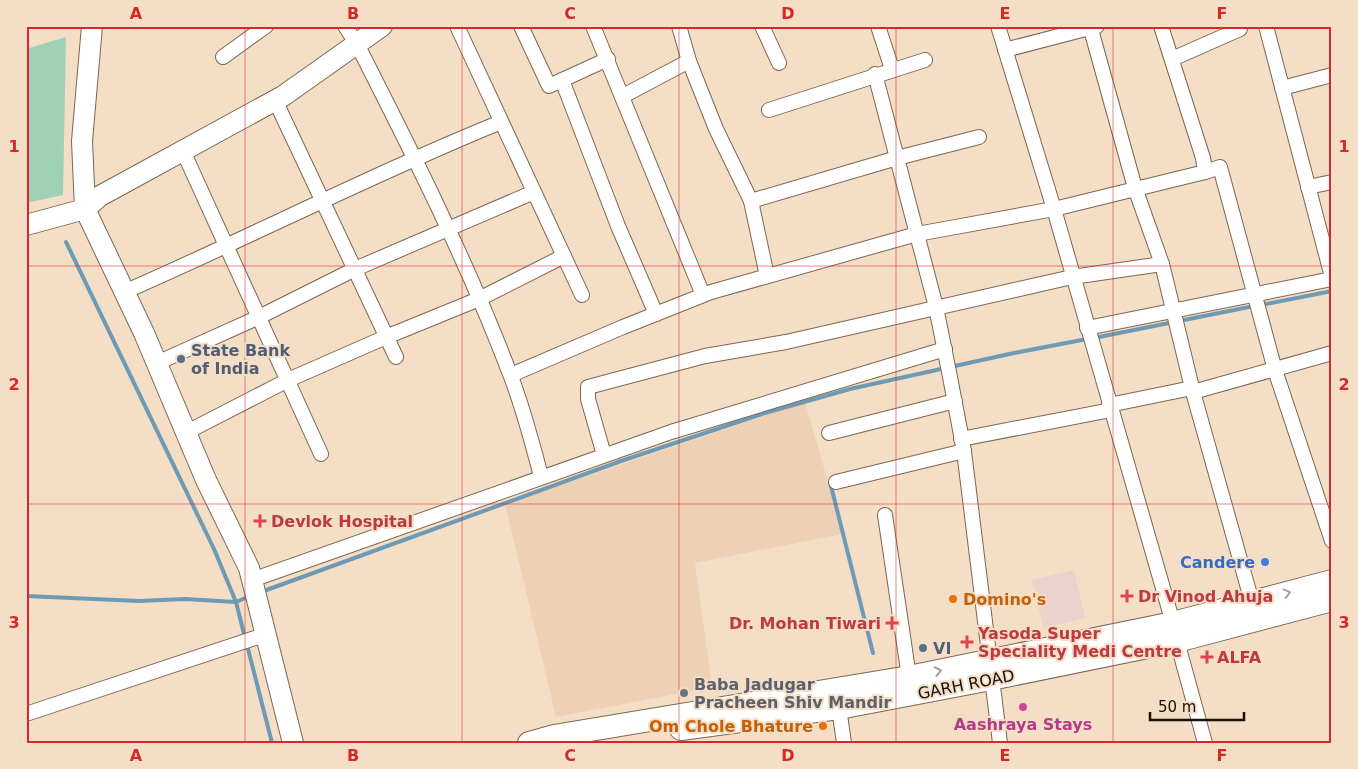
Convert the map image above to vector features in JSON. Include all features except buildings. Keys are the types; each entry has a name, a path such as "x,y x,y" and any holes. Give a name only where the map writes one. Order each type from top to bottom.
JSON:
{"main road":[{"name":"GARH ROAD","path":"1213,622 1252,602 1332,581"},
{"name":"GARH ROAD","path":"596,743 989,670 1175,632 1213,622 1332,600"},
{"name":"GARH ROAD","path":"529,743 837,698 909,677 989,670"}],"street":[{"path":"92,26 82,141 84,208 157,362 206,480 249,568 293,743"},
{"path":"222,57 266,26"},
{"path":"346,26 414,157 479,299 511,375 541,476"},
{"path":"26,224 84,208 100,196 275,100 382,26"},
{"path":"457,26 582,294"},
{"path":"521,26 549,86 608,58"},
{"path":"593,26 608,58 704,295"},
{"path":"679,26 689,61 716,128 751,201 767,276"},
{"path":"762,26 779,63"},
{"path":"878,26 892,69"},
{"path":"998,26 1054,209 1205,743"},
{"path":"1161,26 1203,158 1205,172"},
{"path":"1087,328 1174,312 1332,278 1328,246 1308,187 1266,26"},
{"path":"1005,50 1092,27 1135,188 1162,264 1193,390 1252,602"},
{"path":"1172,59 1244,27"},
{"path":"769,110 875,74 925,60"},
{"path":"623,96 689,61"},
{"path":"875,74 936,307 950,377 962,445 989,670 1000,743"},
{"path":"1282,88 1332,75"},
{"path":"562,80 618,226 656,314"},
{"path":"275,100 396,357"},
{"path":"124,292 227,247 414,157 501,122"},
{"path":"751,201 897,158 979,137"},
{"path":"183,151 321,454"},
{"path":"511,375 704,295 767,276 917,234 1054,209 1220,167 1275,370 1332,541"},
{"path":"1308,187 1332,182"},
{"path":"157,362 258,317 355,268 449,230 534,192"},
{"path":"187,432 288,380 479,299 564,256"},
{"path":"604,455 588,398 588,387 705,356 786,342 1072,276 1162,264"},
{"path":"836,482 962,445 1110,407 1193,390 1275,370 1332,353"},
{"path":"252,580 541,476 671,432 945,354"},
{"path":"830,433 954,402"},
{"path":"885,515 909,677"},
{"path":"26,714 267,634"},
{"path":"837,698 844,743"}],"shaded area":[{"path":"805,402 843,534 695,563 712,687 556,717 505,504"},
{"path":"1074,570 1085,618 1043,628 1032,580"}],"green space":[{"path":"66,37 63,195 26,203 26,49"}],"waterway":[{"path":"66,242 214,549 236,602 245,638"},
{"path":"1261,305 1332,291"},
{"path":"1094,338 1254,306"},
{"path":"261,592 621,461 765,413 850,389 1087,339"},
{"path":"831,486 873,653"},
{"path":"26,596 139,601 185,599 236,602 250,596"},
{"path":"247,645 272,743"}],"place":[{"name":"State Bank of India","path":"181,359"},
{"name":"Devlok Hospital","path":"260,521"},
{"name":"Candere","path":"1265,562"},
{"name":"Dr Vinod Ahuja","path":"1127,596"},
{"name":"Domino's","path":"953,599"},
{"name":"Dr. Mohan Tiwari","path":"892,623"},
{"name":"Yasoda Super Speciality Medi Centre","path":"967,642"},
{"name":"VI","path":"923,648"},
{"name":"ALFA","path":"1207,657"},
{"name":"Baba Jadugar Pracheen Shiv Mandir","path":"684,693"},
{"name":"Aashraya Stays","path":"1023,707"},
{"name":"Om Chole Bhature","path":"823,726"}]}
